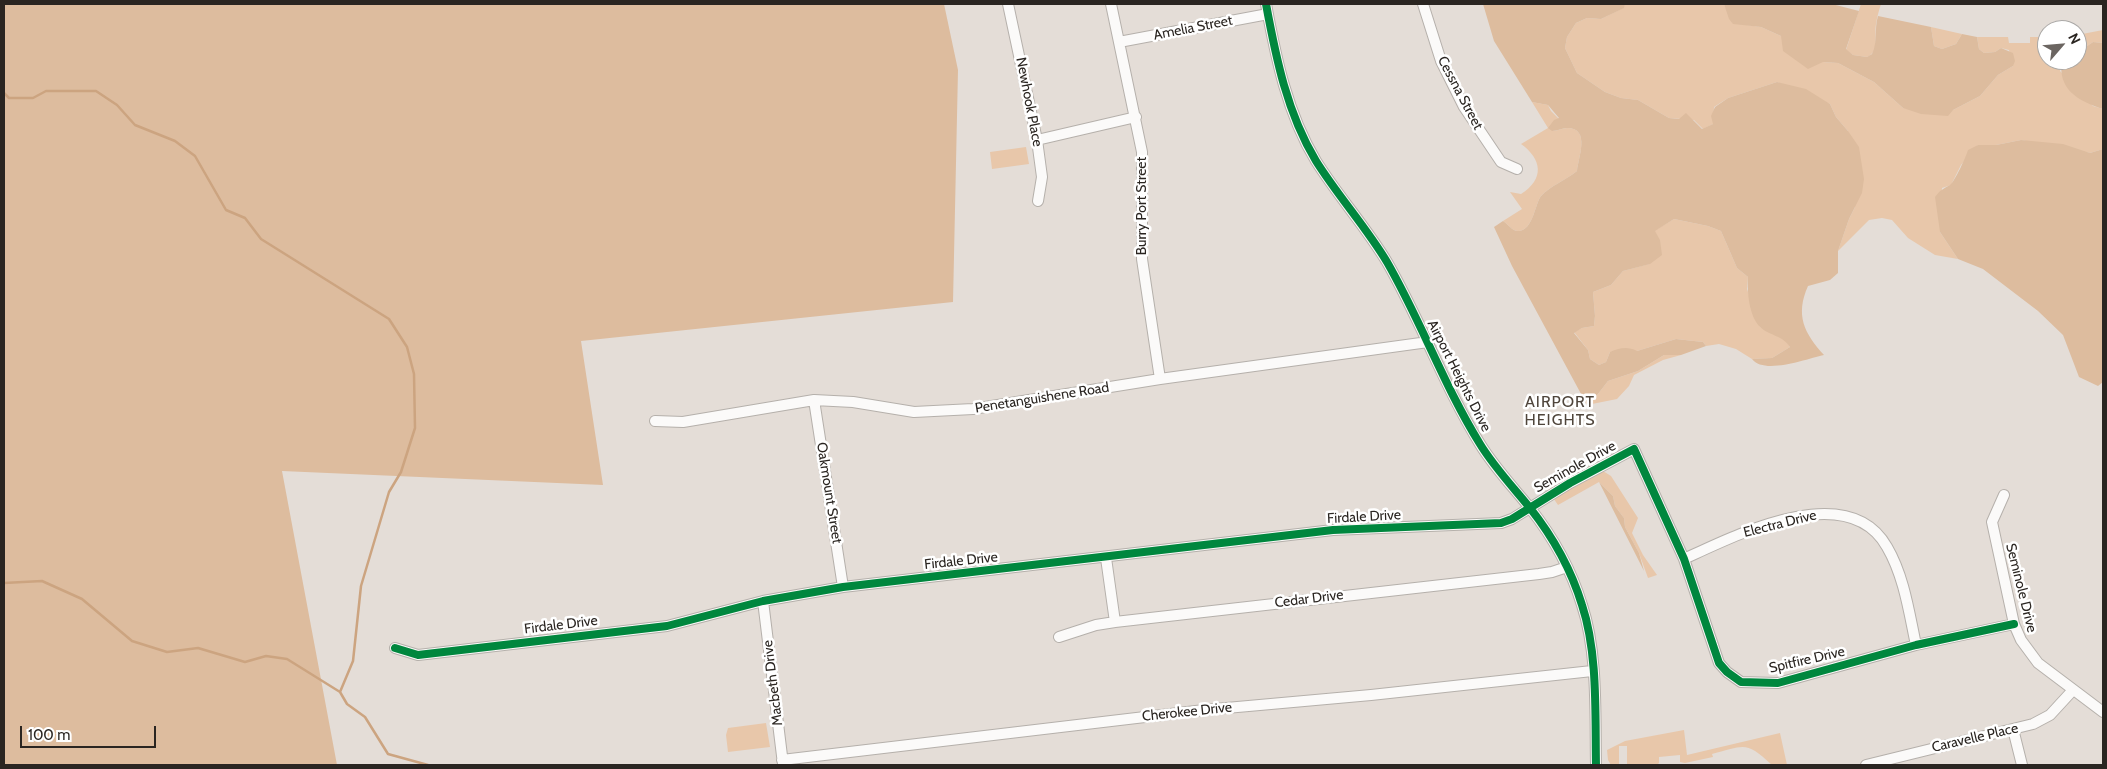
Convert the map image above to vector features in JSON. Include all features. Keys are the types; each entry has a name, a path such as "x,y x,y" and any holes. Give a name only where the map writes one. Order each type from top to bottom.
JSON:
{"street":[{"name":"Newhook Place","path":"1008,4 1037,140 1042,177 1038,201"},
{"name":"Burry Port Street","path":"1111,4 1136,117 1143,161 1142,259 1160,379"},
{"name":"Cessna Street","path":"1423,4 1441,61 1464,107 1501,162 1517,169"},
{"name":"Amelia Street","path":"1119,42 1267,9"},
{"name":"Airport Heights Drive","path":"1267,9 1288,100 1316,161 1387,263 1463,413 1482,446 1554,542 1567,567 1588,626 1596,765"},
{"path":"1037,140 1136,117"},
{"name":"Penetanguishene Road","path":"655,421 682,422 814,400 853,402 914,412 944,412 1010,404 1160,379 1428,342"},
{"name":"Oakmount Street","path":"814,400 843,587"},
{"name":"Seminole Drive","path":"1530,508 1570,483 1634,449"},
{"name":"Spitfire Drive","path":"1634,449 1684,559 1719,663 1727,672 1741,682 1778,683 1916,645 2014,624"},
{"name":"Seminole Drive","path":"2004,495 1992,522 2014,624 2021,640 2034,659 2103,712"},
{"name":"Firdale Drive","path":"395,648 418,655 667,626 763,601 843,587 1106,558 1333,530 1490,524 1512,519 1530,508"},
{"name":"Electra Drive","path":"1684,559 1738,534 1781,522 1814,514 1834,513 1852,516 1876,533 1893,557 1916,645"},
{"path":"1106,558 1115,622"},
{"name":"Cedar Drive","path":"1059,636 1096,625 1115,622 1539,574 1567,567"},
{"name":"Macbeth Drive","path":"763,601 783,762"},
{"name":"Cherokee Drive","path":"783,762 1204,710 1371,695 1592,671"},
{"name":"Caravelle Place","path":"1866,765 2034,724 2044,719 2073,690"},
{"path":"2013,729 2022,765"}],"shaded area":[{"path":"4,4 944,4 958,70 953,302 581,341 603,485 282,471 337,765 4,765"},
{"path":"1483,4 1625,4 1624,8 1601,19 1587,18 1576,23 1567,37 1565,48 1577,73 1605,92 1621,98 1638,100 1669,118 1679,119 1686,113 1702,129 1713,124 1711,116 1715,107 1728,98 1777,82 1806,89 1830,104 1836,117 1859,147 1864,179 1862,193 1849,219 1838,251 1838,273 1830,280 1808,286 1804,296 1802,315 1804,323 1811,339 1824,355 1775,366 1758,364 1752,359 1772,358 1790,347 1783,340 1760,327 1753,317 1748,290 1748,277 1737,268 1721,231 1708,226 1674,219 1655,231 1660,240 1662,255 1650,264 1623,271 1611,285 1593,292 1594,326 1582,328 1574,333 1588,350 1590,359 1599,365 1606,362 1610,352 1627,348 1637,351 1676,339 1703,342 1706,346 1681,355 1664,355 1638,371 1608,381 1587,405 1512,266 1494,227 1503,221 1517,231 1524,230 1528,226 1541,196 1577,171 1581,152 1581,138 1574,129 1565,128 1552,131 1548,128 1554,120 1559,118 1548,105 1532,102 1494,41"},
{"path":"1625,4 1724,4 1733,23 1761,27 1781,36 1823,62 1838,63 1874,82 1903,108 1953,110 1980,96 1998,75 2013,66 2009,50 2001,48 1995,52 1984,53 1979,49 1977,37 2008,37 2009,43 2030,43 2030,37 2037,37 2037,70 2060,70 2093,106 2103,109 2103,149 2090,153 2021,140 1996,145 1978,145 1961,165 1951,185 1942,188 1940,232 1958,259 1935,255 1908,238 1892,220 1882,218 1869,220 1838,251 1855,207 1848,131 1836,117 1830,104 1777,82 1728,98 1714,107 1713,124 1703,129 1694,120 1669,118 1638,100 1621,98 1605,92 1577,73 1565,48 1567,37 1576,23 1587,18 1601,19 1623,8"},
{"path":"1724,4 1832,4 1859,11 1846,49 1853,55 1867,57 1872,54 1875,45 1878,16 1931,27 1934,46 1942,49 1956,44 1962,34 1977,37 1979,49 1984,53 1995,52 2001,48 2013,53 2015,61 2013,66 1998,75 1980,96 1953,110 1948,116 1921,114 1903,108 1874,82 1838,63 1823,62 1808,69 1783,51 1781,36 1761,27 1733,24 1729,19"},
{"path":"1861,4 1881,4 1876,24 1874,51 1867,57 1853,55 1846,50"},
{"path":"1931,27 1962,34 1956,44 1942,49 1934,46"},
{"path":"2103,30 2103,43 2093,42 2087,46 2087,33"},
{"path":"2093,42 2103,43 2103,109 2078,98 2066,86 2063,79 2061,70 2087,70 2087,46"},
{"path":"1532,102 1548,105 1559,119 1552,131 1567,128 1574,129 1579,133 1581,152 1577,171 1541,196 1531,222 1524,230 1517,231 1503,221 1522,209 1510,192 1521,194 1529,188 1537,176 1538,169 1537,162 1533,156 1521,144 1548,128"},
{"path":"2021,140 2063,144 2090,153 2103,149 2103,382 2098,386 2079,377 2063,335 2038,311 1983,269 1958,259 1940,232 1935,197 1952,183 1968,150 1978,145 1996,145"},
{"path":"1026,147 1029,164 992,169 990,152"},
{"path":"1674,219 1708,226 1721,231 1737,268 1748,277 1747,289 1760,327 1785,339 1790,347 1772,358 1752,359 1736,349 1719,344 1706,346 1703,342 1676,339 1637,351 1610,352 1606,362 1599,365 1590,359 1588,350 1574,332 1582,328 1594,326 1593,292 1611,285 1623,271 1649,264 1660,241 1654,231"},
{"path":"1664,355 1681,355 1663,360 1634,375 1629,386 1617,399 1587,405 1608,381 1638,371"},
{"path":"1573,468 1603,471 1611,476 1638,518 1632,533 1643,555 1657,575 1648,578 1639,553 1625,527 1624,518 1615,506 1613,496 1599,482 1558,505 1547,489"},
{"path":"1599,482 1613,496 1615,506 1624,518 1625,527 1639,553 1644,571"},
{"path":"766,723 770,747 728,752 726,735 728,728"},
{"path":"1684,730 1687,755 1780,733 1787,765 1772,765 1756,752 1745,747 1712,754 1713,757 1685,763 1680,762 1680,755 1659,757 1657,765 1627,765 1627,746 1619,746 1619,765 1611,765 1608,760 1607,750 1625,741"}],"waterway":[{"path":"4,93 9,98 33,98 46,91 96,91 117,105 135,125 175,141 195,156 226,210 245,218 261,239 389,319 407,347 414,374 415,428 401,472 389,492 361,586 353,661 340,692"},
{"path":"4,583 42,581 82,599 132,641 167,652 198,648 245,662 266,656 287,659 340,692 347,704 365,717 388,754 428,765"}],"cycle path":[{"path":"1266,4 1284,85 1297,124 1306,143 1316,161 1387,262 1455,399 1480,444 1497,469 1546,530 1572,579 1582,605 1591,643 1595,684 1596,765"},
{"path":"395,648 418,655 667,626 763,601 843,587 1333,530 1501,523 1512,519 1570,483 1634,449 1684,559 1719,663 1727,672 1741,682 1778,683 1916,645 2014,624"}],"district":[{"name":"AIRPORT HEIGHTS","path":"1560,411"}]}
